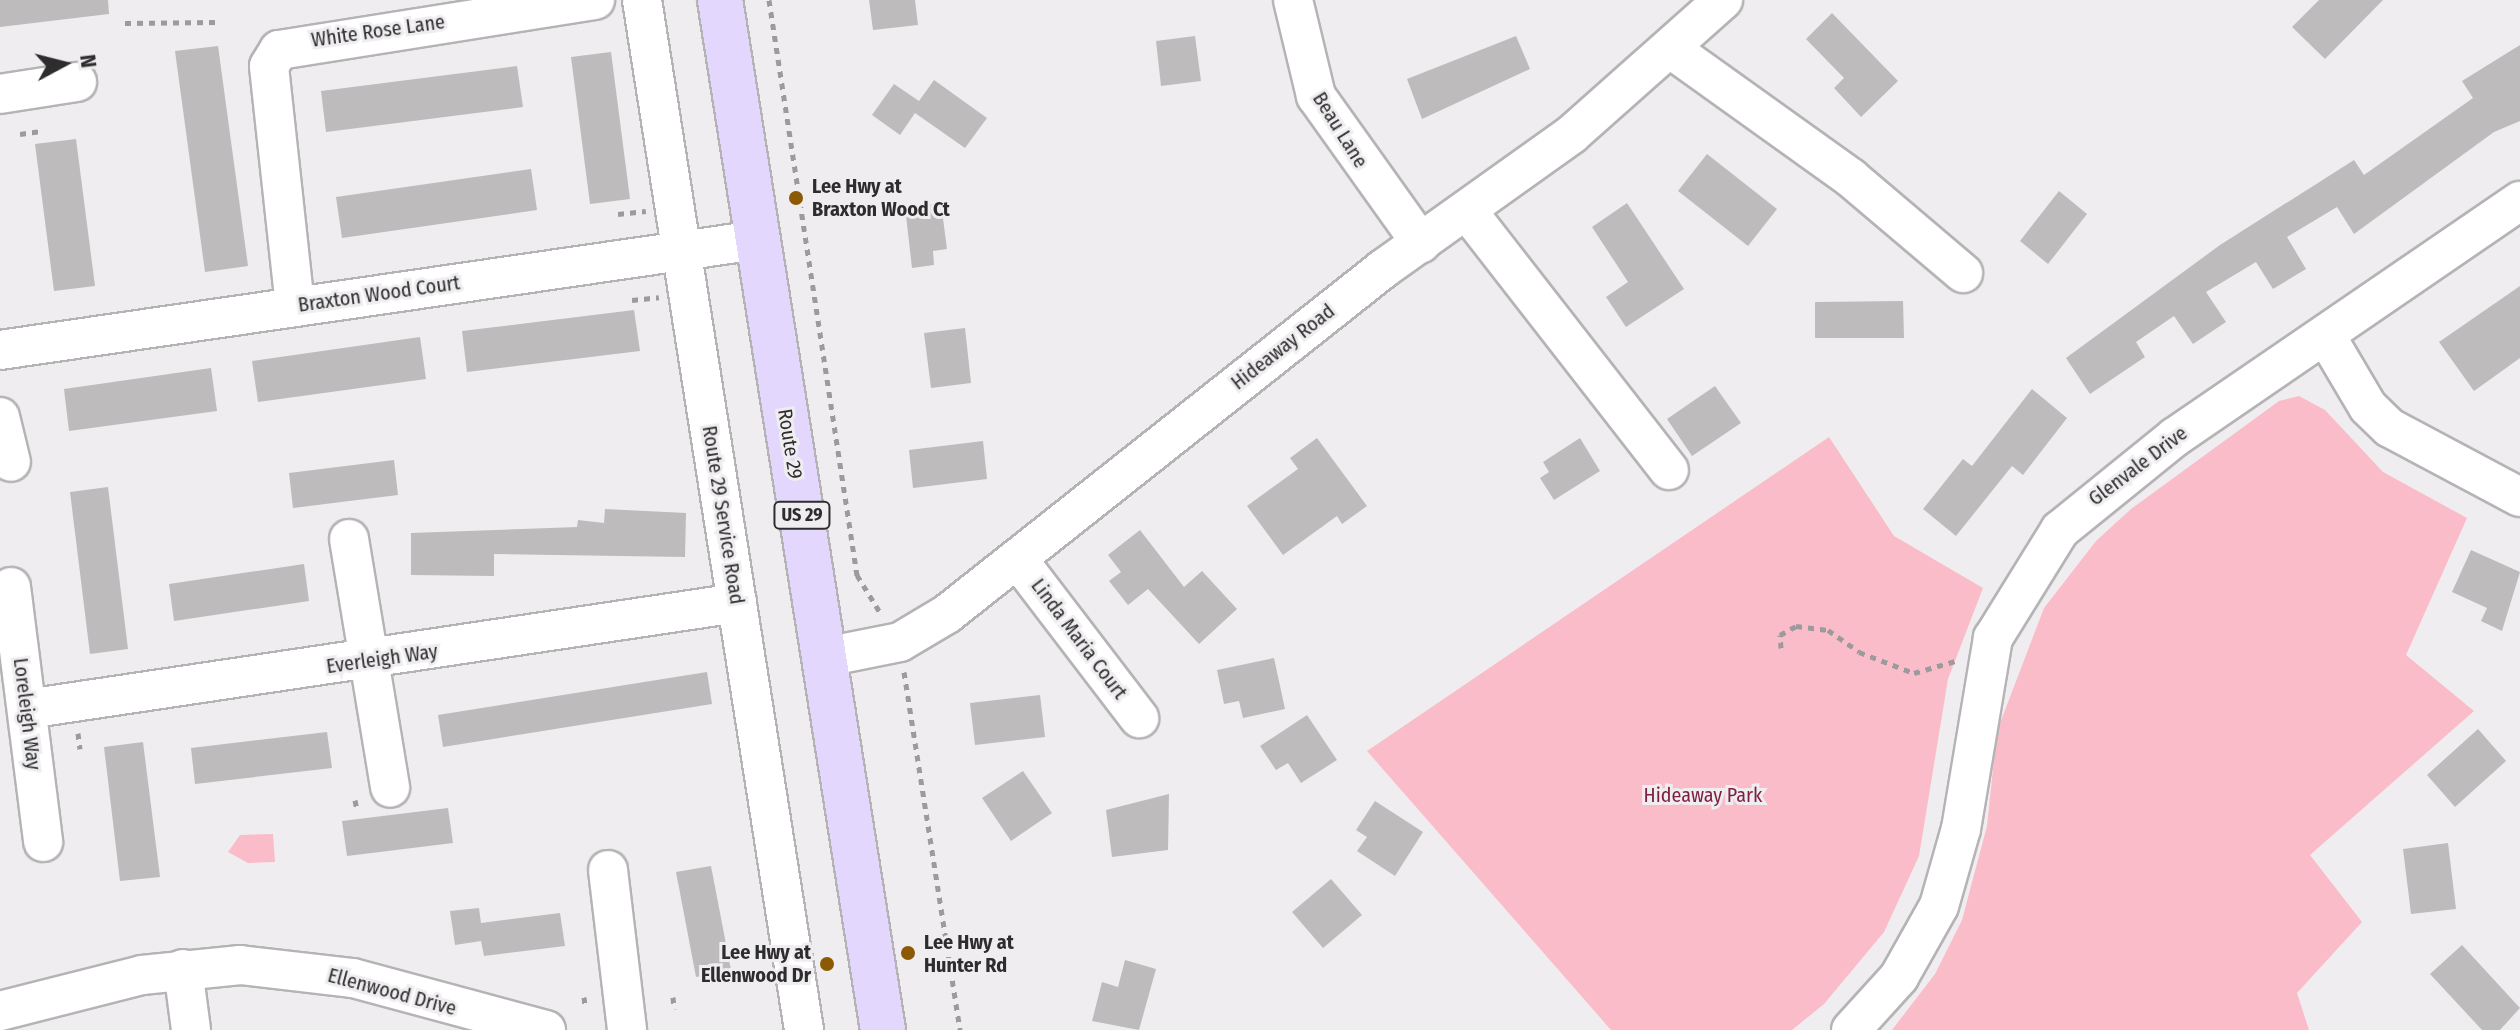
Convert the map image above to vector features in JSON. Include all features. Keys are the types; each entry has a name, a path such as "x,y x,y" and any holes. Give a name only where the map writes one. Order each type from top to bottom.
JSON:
{"main road":[{"name":"Route 29","path":"720,0 883,1030"}],"street":[{"name":"White Rose Lane","path":"295,306 269,66 279,50 595,0"},
{"name":"Route 29 Service Road","path":"642,0 804,1030"},
{"name":"Beau Lane","path":"1293,0 1316,96 1421,243"},
{"name":"Hideaway Road","path":"825,657 892,644 1019,561 1421,243 1468,212 1671,49 1723,0"},
{"path":"1671,49 1851,178 1963,273"},
{"path":"0,94 77,82"},
{"name":"Glenvale Drive","path":"1851,1030 1899,977 1939,906 1961,829 1986,662 2031,567 2095,495 2520,201"},
{"path":"1468,212 1669,470"},
{"name":"Braxton Wood Court","path":"0,350 757,240"},
{"path":"2326,336 2360,397 2390,428 2520,497"},
{"path":"0,417 11,462"},
{"path":"349,539 372,660 373,794"},
{"name":"Linda Maria Court","path":"1019,561 1139,718"},
{"name":"Loreleigh Way","path":"11,587 43,842"},
{"name":"Everleigh Way","path":"27,709 372,660 737,603"},
{"path":"608,870 627,1030"},
{"name":"Ellenwood Drive","path":"0,1011 183,969 297,968 546,1030"},
{"path":"183,969 191,1030"}],"path":[{"path":"769,0 857,575 881,606 907,684 960,1030"},
{"path":"125,23 217,22"},
{"path":"20,134 41,131"},
{"path":"618,214 655,209"},
{"path":"632,300 667,297"},
{"path":"1781,648 1780,635 1796,626 1828,630 1859,652 1914,673 1960,660"},
{"path":"77,728 80,749"},
{"path":"357,810 373,794"},
{"path":"584,997 585,1005"},
{"path":"673,997 674,1009"}],"green space":[{"path":"2299,396 2325,410 2383,472 2467,518 2406,655 2474,711 2310,855 2362,922 2297,993 2309,1030 1892,1030 1935,974 1962,920 1987,826 1997,731 2044,608 2096,541 2131,509 2279,401"},
{"name":"Hideaway Park","path":"1829,437 1894,536 1983,588 1948,679 1919,856 1884,932 1824,1004 1792,1030 1611,1030 1367,751"},
{"path":"273,834 275,862 248,863 228,852 240,835"}],"building":[{"path":"0,0 108,0 109,14 0,27"},
{"path":"869,0 915,0 918,25 873,30"},
{"path":"2319,0 2383,0 2325,59 2292,27"},
{"path":"1832,13 1898,81 1861,117 1834,88 1844,78 1806,39"},
{"path":"1195,36 1201,81 1161,86 1156,41"},
{"path":"1516,36 1530,69 1422,119 1407,79"},
{"path":"2520,45 2520,121 2494,132 2354,234 2337,207 2287,237 2306,269 2273,289 2256,262 2206,292 2226,322 2193,344 2174,316 2136,342 2145,357 2090,394 2066,358 2220,245 2354,160 2364,175 2473,98 2462,81"},
{"path":"218,46 248,266 205,272 175,51"},
{"path":"611,52 630,199 590,204 571,57"},
{"path":"517,66 523,107 326,132 321,91"},
{"path":"934,80 987,118 965,148 915,113 900,135 872,115 894,84 919,101"},
{"path":"76,139 95,286 54,291 35,144"},
{"path":"1707,154 1777,209 1748,246 1678,191"},
{"path":"531,169 537,210 342,238 336,197"},
{"path":"2059,191 2087,214 2048,264 2020,241"},
{"path":"941,203 947,249 933,251 934,265 912,268 905,207"},
{"path":"1627,203 1684,289 1626,327 1606,297 1628,282 1592,227"},
{"path":"2520,286 2520,358 2474,391 2439,342"},
{"path":"1903,301 1904,338 1815,338 1815,302"},
{"path":"634,310 640,351 467,372 462,331"},
{"path":"965,328 971,383 931,388 924,333"},
{"path":"420,337 426,379 258,402 252,361"},
{"path":"211,368 217,411 69,431 64,389"},
{"path":"1715,386 1741,423 1692,456 1667,419"},
{"path":"2032,389 2067,418 2023,475 2012,466 1956,536 1923,509 1963,459 1972,466"},
{"path":"1317,438 1367,506 1342,524 1337,516 1283,555 1247,506 1298,469 1290,458"},
{"path":"1580,438 1600,471 1554,500 1540,478 1549,472 1543,462"},
{"path":"983,441 987,479 913,488 909,450"},
{"path":"394,460 398,495 293,508 289,473"},
{"path":"108,487 128,649 90,654 70,492"},
{"path":"605,509 686,513 685,557 494,554 494,576 411,575 411,533 577,527 578,520 604,523"},
{"path":"1140,530 1184,587 1202,571 1237,609 1199,644 1148,589 1128,605 1109,581 1121,572 1108,555"},
{"path":"2471,550 2520,572 2502,631 2481,621 2487,608 2452,592"},
{"path":"304,564 309,601 174,621 169,584"},
{"path":"1274,658 1285,709 1243,718 1239,701 1224,704 1217,670"},
{"path":"707,672 712,704 443,747 438,715"},
{"path":"1040,695 1045,737 975,745 970,703"},
{"path":"1307,715 1337,760 1301,783 1288,763 1276,770 1260,746"},
{"path":"2478,729 2506,761 2455,807 2427,775"},
{"path":"327,732 332,768 195,784 191,748"},
{"path":"143,742 160,877 120,881 104,747"},
{"path":"1023,771 1052,813 1011,841 982,798"},
{"path":"1169,794 1168,850 1112,857 1106,810"},
{"path":"1375,801 1423,832 1395,876 1357,851 1367,837 1356,830"},
{"path":"448,808 453,843 347,856 342,821"},
{"path":"2448,843 2456,909 2411,914 2403,849"},
{"path":"711,866 731,970 696,977 676,872"},
{"path":"1331,879 1362,915 1323,948 1292,912"},
{"path":"479,908 481,923 560,913 565,946 484,956 481,941 455,945 450,911"},
{"path":"2462,945 2520,1008 2500,1030 2482,1030 2430,974"},
{"path":"1125,960 1156,969 1139,1030 1092,1021 1102,982 1118,987"}],"place":[{"name":"Lee Hwy at Braxton Wood Ct","path":"796,198"},
{"name":"Lee Hwy at Hunter Rd","path":"908,953"},
{"name":"Lee Hwy at Ellenwood Dr","path":"827,964"}]}
